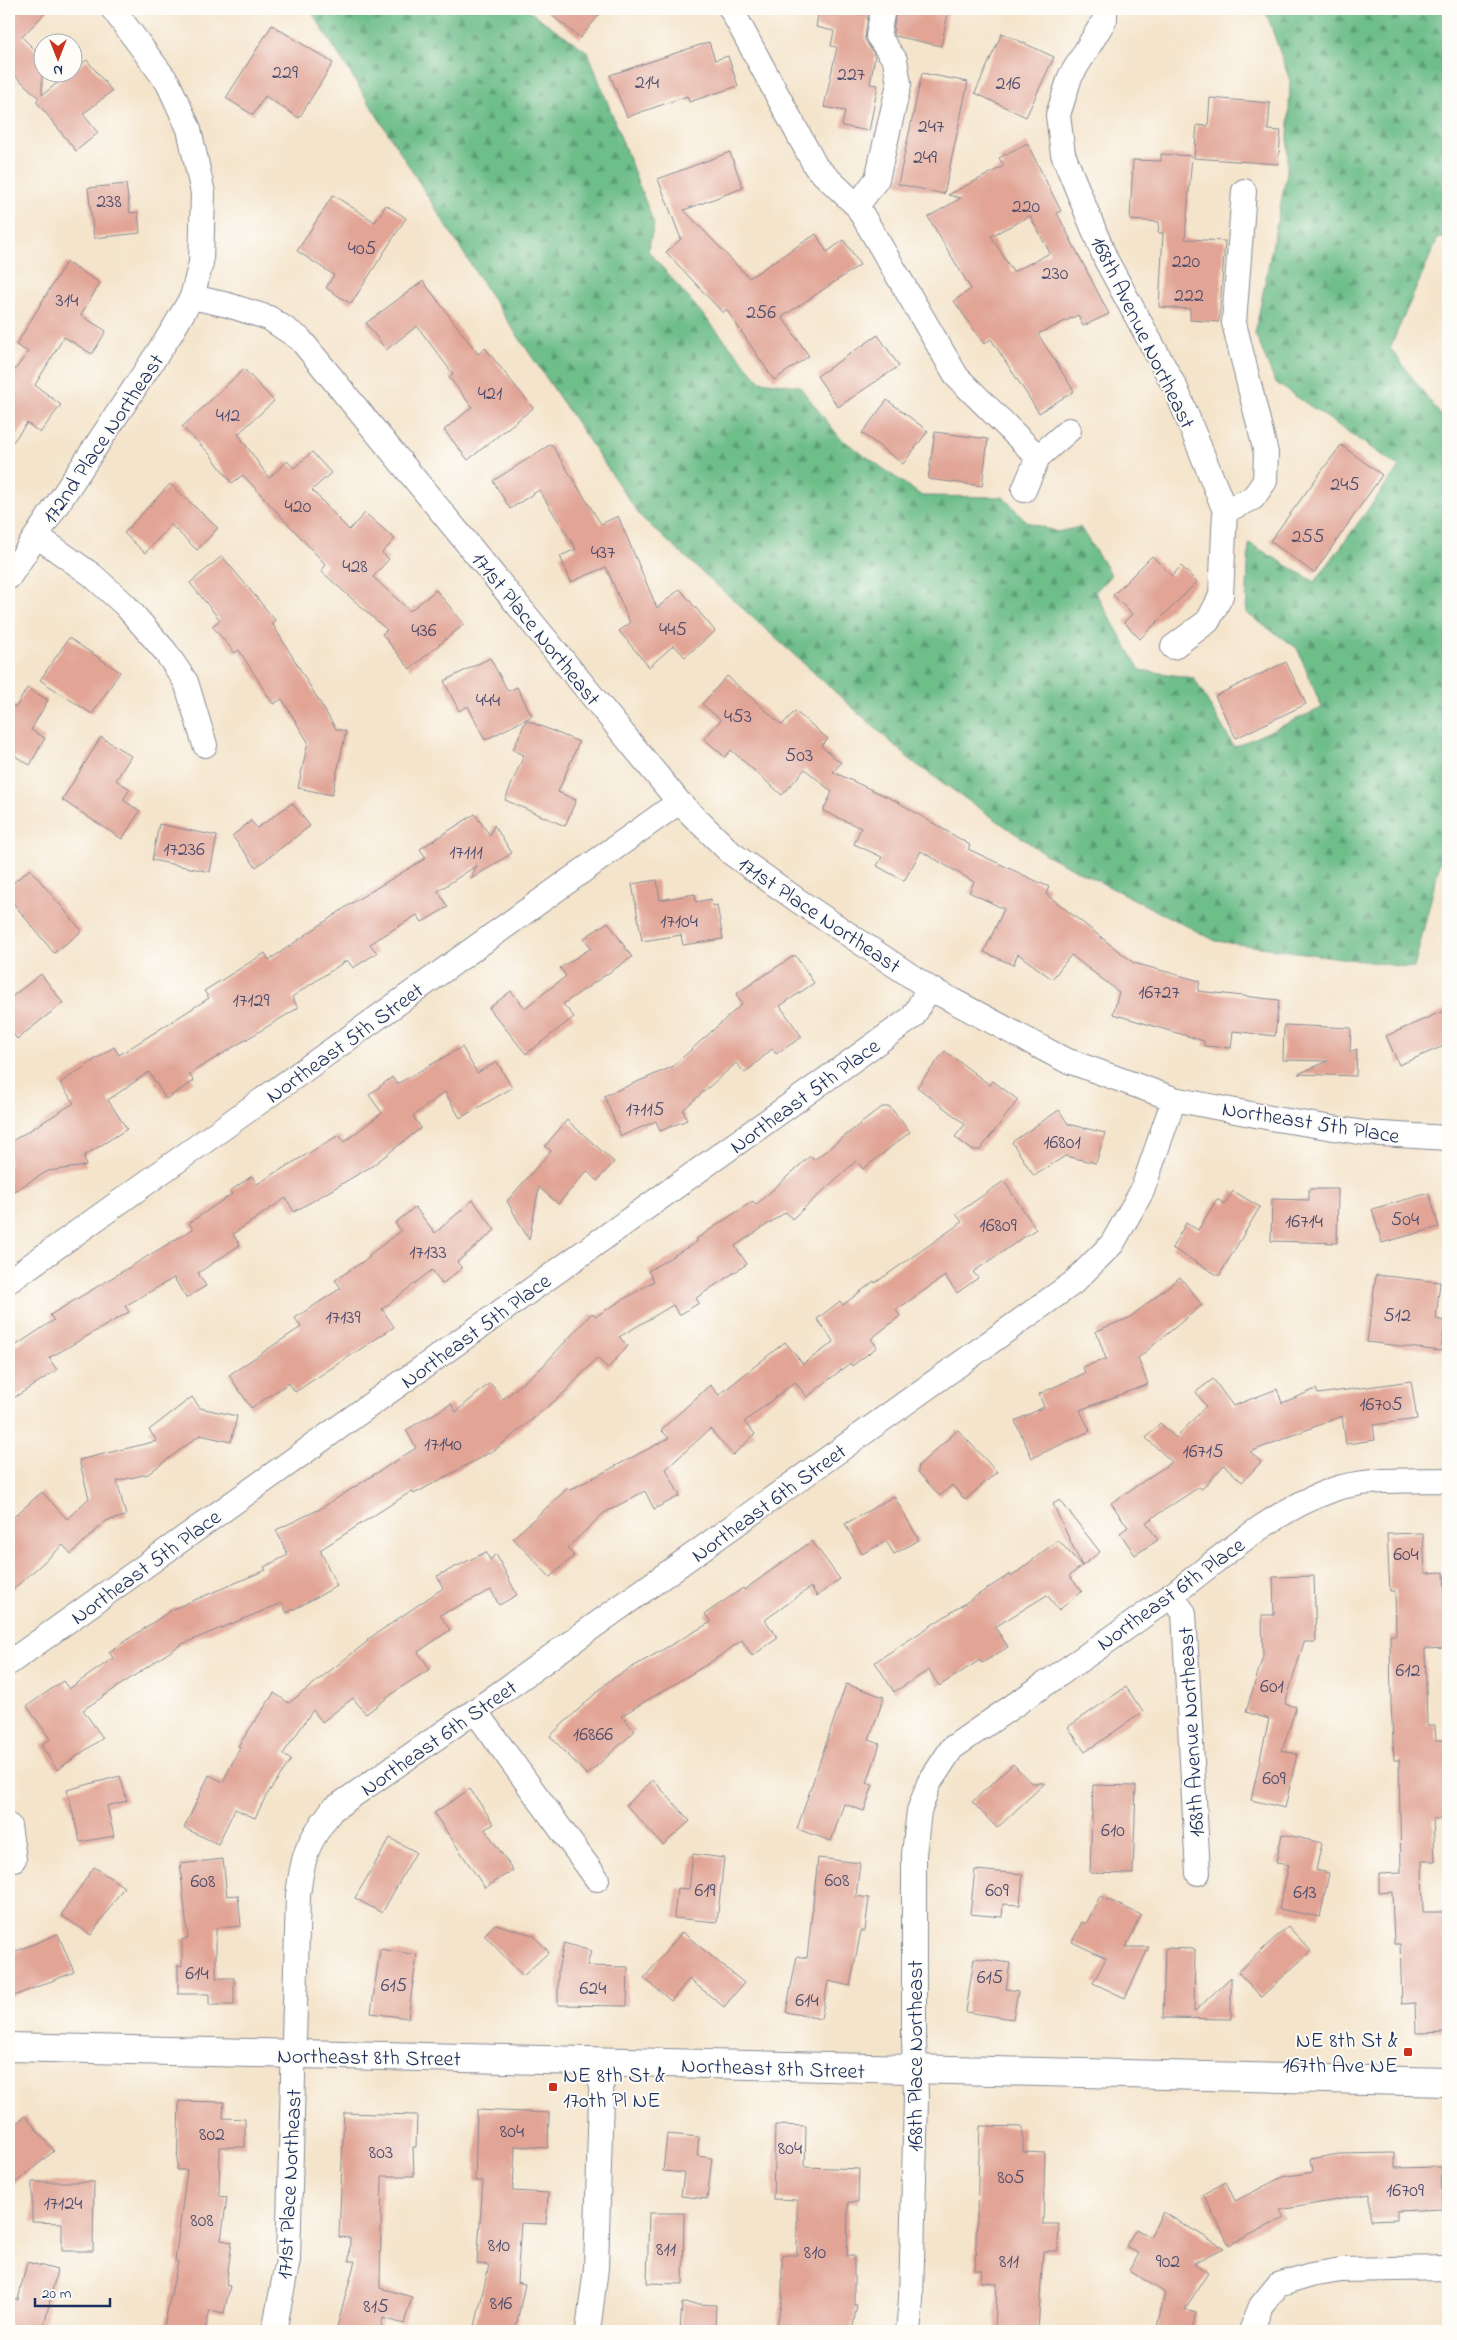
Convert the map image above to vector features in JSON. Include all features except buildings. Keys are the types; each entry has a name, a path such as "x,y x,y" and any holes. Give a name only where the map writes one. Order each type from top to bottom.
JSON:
{"street":[{"path":"113,9 168,83 189,129 202,193 201,263 192,297"},
{"path":"730,9 816,167 857,206 957,377 1038,457"},
{"path":"857,206 877,179 899,84 894,60 878,36 883,9"},
{"name":"168th Avenue Northeast","path":"1106,9 1105,18 1070,77 1058,115 1063,154 1106,260 1176,390 1225,511 1221,596 1208,621 1173,647"},
{"path":"1225,511 1253,498 1265,480 1266,453 1234,323 1244,192"},
{"name":"172nd Place Northeast","path":"9,577 172,333 192,297"},
{"name":"171st Place Northeast","path":"192,297 228,305 269,318 300,338 679,802 731,853 800,902 929,988 1063,1059 1174,1099"},
{"path":"1024,490 1038,457 1069,430"},
{"path":"37,536 92,574 125,605 165,651 186,682 205,744"},
{"name":"Northeast 5th Street","path":"9,1281 679,802"},
{"name":"Northeast 5th Place","path":"9,1663 914,1017 929,988"},
{"name":"Northeast 5th Place","path":"1174,1099 1276,1119 1365,1133 1448,1138"},
{"name":"Northeast 6th Street","path":"303,1856 316,1832 332,1810 475,1712 1073,1283 1112,1244 1142,1192 1174,1099"},
{"name":"Northeast 6th Place","path":"929,1782 952,1748 1171,1595 1246,1536 1296,1505 1334,1489 1368,1483 1448,1480"},
{"name":"168th Avenue Northeast","path":"1171,1595 1184,1613 1198,1873"},
{"path":"475,1712 597,1879"},
{"name":"168th Place Northeast","path":"908,2331 911,2300 915,2071 914,1854 919,1811 929,1782"},
{"path":"9,1826 14,1859"},
{"name":"171st Place Northeast","path":"274,2331 288,2260 298,1895 303,1856"},
{"name":"Northeast 8th Street","path":"9,2047 915,2071 1448,2082"},
{"path":"588,2331 596,2268 602,2062"},
{"path":"1251,2331 1261,2306 1278,2285 1311,2275 1341,2270 1448,2268"}],"green space":[{"path":"310,9 526,9 588,52 654,224 648,251 760,381 799,386 840,438 922,496 1003,497 1027,522 1057,532 1080,527 1111,575 1095,592 1140,670 1194,678 1234,747 1322,708 1297,648 1246,613 1249,543 1315,582 1399,467 1275,382 1255,333 1287,172 1290,81 1265,9 1448,9 1448,238 1438,238 1390,348 1448,425 1448,830 1414,968 1216,941 1045,854 913,762 640,516 490,295"}],"place":[{"name":"NE 8th St & 167th Ave NE","path":"1408,2052"},
{"name":"NE 8th St & 170th Pl NE","path":"553,2087"}]}
